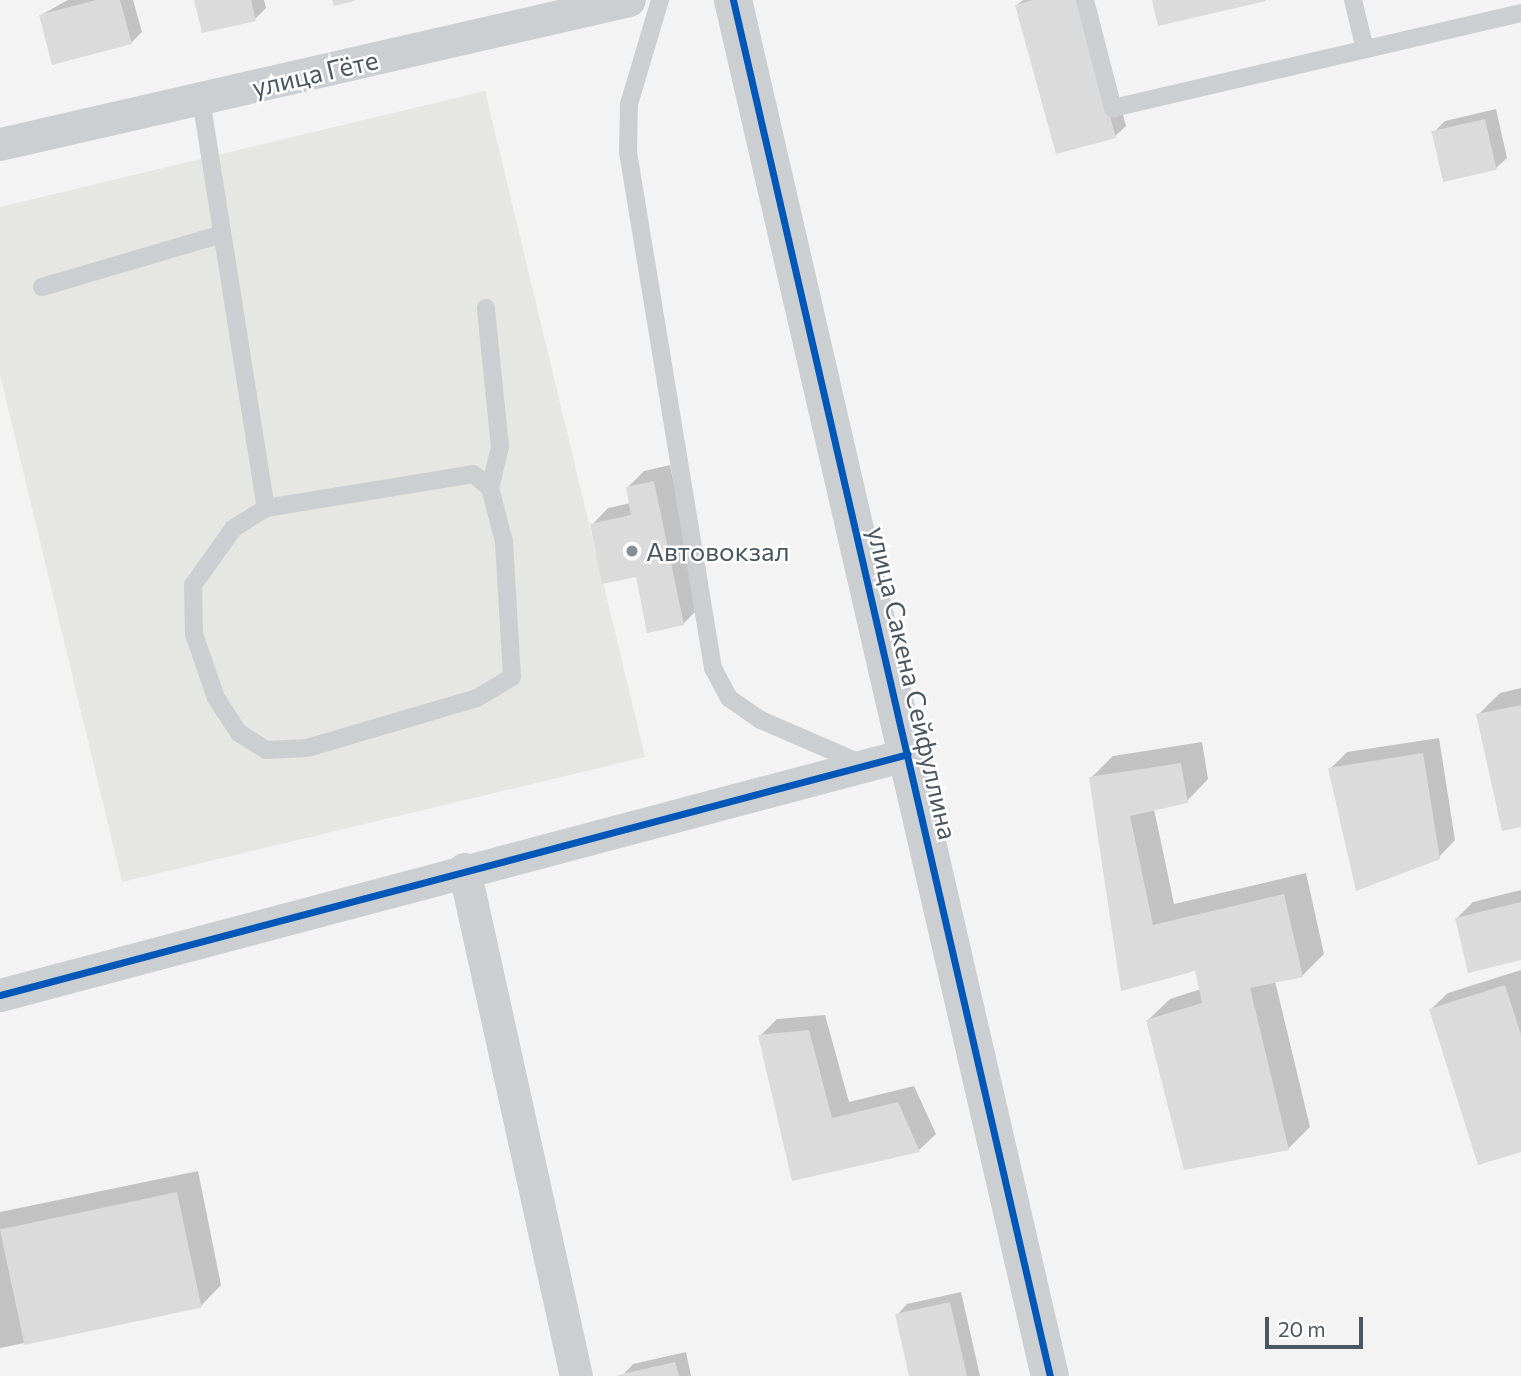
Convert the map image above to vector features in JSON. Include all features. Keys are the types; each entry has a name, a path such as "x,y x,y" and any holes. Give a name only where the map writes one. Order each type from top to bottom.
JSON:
{"street":[{"name":"улица Гёте","path":"0,144 629,0"},
{"name":"улица Сакена Сейфуллина","path":"733,0 1049,1376"},
{"path":"0,995 464,869 908,754"},
{"path":"464,869 576,1376"}],"lane":[{"path":"660,0 629,104 628,152 713,668 729,698 761,720 865,765"},
{"path":"1085,0 1113,108 1521,13"},
{"path":"1353,0 1366,49"},
{"path":"201,99 219,235 266,508"},
{"path":"41,287 219,235"},
{"path":"486,308 500,447 490,488 504,542 512,677 477,698 387,727 307,748 266,750 239,733 216,698 194,634 193,585 233,529 266,508 472,474 490,488"}],"shaded area":[{"path":"485,91 645,757 122,882 0,375 0,207"}],"building":[{"path":"96,0 120,0 132,44 52,65 39,15"},
{"path":"194,0 251,0 256,21 202,33"},
{"path":"332,0 354,0 355,1 334,6"},
{"path":"1033,0 1079,0 1116,138 1056,154 1015,5"},
{"path":"1152,0 1266,0 1266,1 1158,26"},
{"path":"1485,119 1497,170 1443,182 1431,131"},
{"name":"Автовокзал","path":"654,481 684,625 647,633 636,577 602,584 590,524 631,515 626,487"},
{"path":"1521,705 1521,827 1502,831 1476,714"},
{"path":"1423,753 1440,859 1356,891 1328,768"},
{"path":"1181,763 1188,803 1130,816 1153,925 1284,894 1303,977 1250,988 1289,1150 1184,1170 1146,1020 1202,1003 1195,971 1121,991 1089,777"},
{"path":"1521,902 1521,960 1468,973 1455,918"},
{"path":"1505,985 1521,1035 1521,1152 1478,1165 1429,1009"},
{"path":"809,1030 832,1118 898,1102 920,1152 792,1181 758,1035"},
{"path":"177,1192 202,1307 24,1345 0,1230"},
{"path":"950,1302 967,1376 909,1376 895,1314"},
{"path":"675,1362 679,1376 618,1376 618,1375"}],"cycle path":[{"path":"733,0 1050,1376"},
{"path":"0,995 908,754"}],"place":[{"name":"Автовокзал","path":"632,551"}]}
